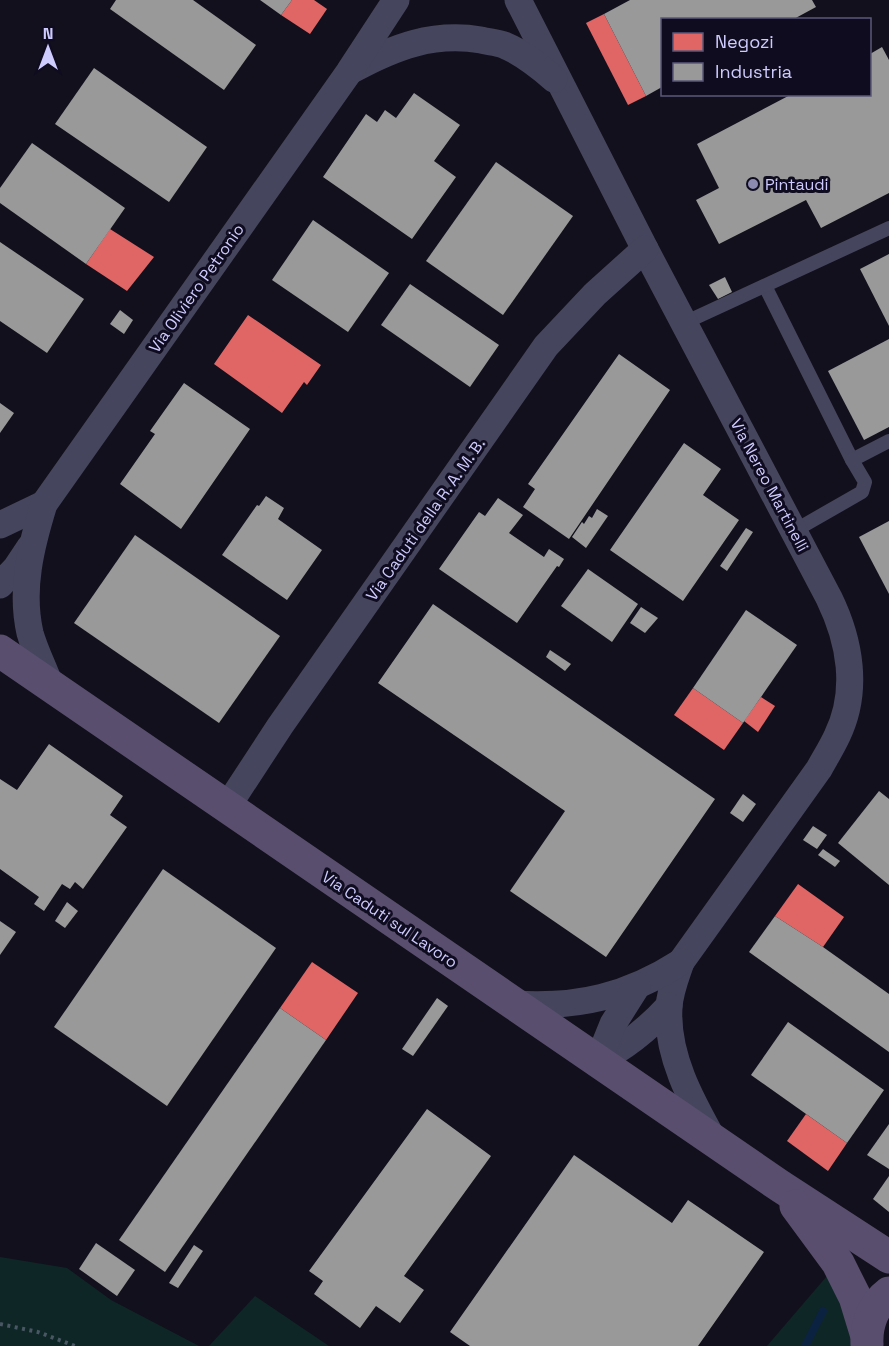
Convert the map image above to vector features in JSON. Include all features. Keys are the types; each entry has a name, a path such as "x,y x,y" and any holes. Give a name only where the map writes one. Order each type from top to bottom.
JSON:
{"main road":[{"name":"Via Caduti sul Lavoro","path":"0,651 780,1186 889,1257"},
{"name":"Via Caduti sul Lavoro","path":"780,1186 811,1224 838,1263 855,1297 866,1340"},
{"path":"866,1340 872,1313 889,1293"}],"street":[{"name":"Via Oliviero Petronio","path":"50,686 30,633 26,590 30,547 44,504 349,72 396,0"},
{"name":"Via Nereo Martinelli","path":"518,0 645,249 841,623 850,668 846,708 838,735 819,769 681,962 674,983 669,1006 669,1025 678,1067 699,1115 714,1141"},
{"name":"Via Oliviero Petronio","path":"349,72 381,54 414,42 461,37 502,44 534,61 563,87"},
{"name":"Via Caduti della R. A. M. B.","path":"227,807 280,726 546,346 595,294 645,249"},
{"name":"Via Oliviero Petronio","path":"0,525 44,504"},
{"name":"Via Oliviero Petronio","path":"0,585 16,568 30,547"},
{"name":"Via Nereo Martinelli","path":"515,1004 579,1003 618,994 660,976 681,962"},
{"path":"598,1061 613,1024 637,986"},
{"path":"598,1061 635,1039 669,1006"}],"lane":[{"path":"684,323 889,228"},
{"path":"765,286 865,482 862,492 794,531"},
{"path":"852,460 889,441"}],"path":[{"path":"0,1324 38,1332 75,1346"}],"green space":[{"path":"0,1257 67,1268 111,1300 199,1346 0,1346"},
{"path":"827,1276 845,1311 853,1346 767,1346"},
{"path":"255,1296 329,1346 209,1346"}],"building: Negozi":[{"path":"292,0 314,0 327,9 310,34 281,15"},
{"path":"604,14 646,96 628,105 586,23"},
{"path":"110,229 154,257 127,291 86,264"},
{"path":"248,315 321,365 307,385 304,382 282,413 214,364"},
{"path":"693,688 743,723 724,750 674,715"},
{"path":"761,697 775,706 758,732 744,721"},
{"path":"798,884 844,917 823,947 775,916"},
{"path":"312,962 358,993 326,1040 280,1008"},
{"path":"806,1114 847,1143 828,1171 787,1141"}],"building: Industria":[{"path":"116,0 193,0 256,45 224,90 110,9"},
{"path":"260,0 292,0 281,15"},
{"path":"630,0 812,0 816,7 796,18 661,18 661,88 646,96 604,14"},
{"path":"882,47 889,60 889,193 821,228 806,200 719,244 696,200 719,188 697,144 788,96 871,96 871,53"},
{"path":"94,68 207,147 169,202 55,124"},
{"path":"414,93 460,125 434,161 456,177 412,239 323,177 366,114 377,122 385,110 396,118"},
{"path":"32,143 125,208 86,264 0,203 0,188"},
{"path":"496,162 573,216 503,315 426,261"},
{"path":"313,220 389,273 348,332 272,280"},
{"path":"0,242 84,299 47,353 0,321"},
{"path":"889,254 889,326 860,269"},
{"path":"725,277 732,292 718,299 709,285"},
{"path":"410,284 499,345 470,387 381,325"},
{"path":"120,310 133,320 124,334 110,324"},
{"path":"889,339 889,427 864,440 828,371"},
{"path":"619,354 670,390 569,539 523,507 535,489 528,484"},
{"path":"184,383 250,429 181,529 120,484 155,434 150,431"},
{"path":"0,403 14,413 0,433"},
{"path":"684,443 721,469 703,495 739,520 683,601 610,550"},
{"path":"266,496 284,508 278,519 322,550 287,600 222,555 257,505 259,506"},
{"path":"498,498 523,515 509,533 544,557 549,549 564,559 517,623 439,569 479,512 485,516"},
{"path":"597,509 608,516 586,548 572,537 582,522 584,524 589,516 592,518"},
{"path":"889,521 889,594 859,537"},
{"path":"746,528 753,532 727,571 720,566"},
{"path":"135,535 280,636 219,723 74,623"},
{"path":"588,569 638,604 612,642 561,606"},
{"path":"433,604 715,799 606,957 510,891 565,811 378,683"},
{"path":"641,607 658,618 645,633 630,623"},
{"path":"746,610 797,645 743,723 693,688"},
{"path":"550,650 571,664 565,671 546,657"},
{"path":"49,744 123,796 110,815 127,827 83,889 75,882 70,889 62,884 44,911 34,904 39,897 0,869 0,779 17,790"},
{"path":"879,791 889,799 889,885 838,843"},
{"path":"743,794 756,804 743,822 730,813"},
{"path":"813,826 827,835 817,849 803,840"},
{"path":"823,849 840,861 835,867 818,855"},
{"path":"163,869 276,948 167,1106 54,1027"},
{"path":"67,902 78,911 65,928 55,921"},
{"path":"775,916 889,994 889,1052 749,952"},
{"path":"0,921 16,932 0,955"},
{"path":"437,998 448,1006 413,1056 402,1049"},
{"path":"280,1008 326,1040 165,1272 119,1240"},
{"path":"788,1022 884,1090 847,1143 751,1075"},
{"path":"427,1109 491,1156 404,1276 424,1290 400,1323 376,1306 360,1328 314,1294 323,1281 309,1271"},
{"path":"889,1124 889,1169 867,1155"},
{"path":"574,1155 672,1223 688,1200 764,1252 698,1346 470,1346 450,1332"},
{"path":"889,1176 889,1212 873,1199"},
{"path":"96,1243 135,1270 117,1296 79,1269"},
{"path":"194,1245 203,1251 178,1288 169,1283"}],"waterway":[{"path":"805,1346 823,1311"}],"place":[{"name":"Pintaudi","path":"753,184"}]}
